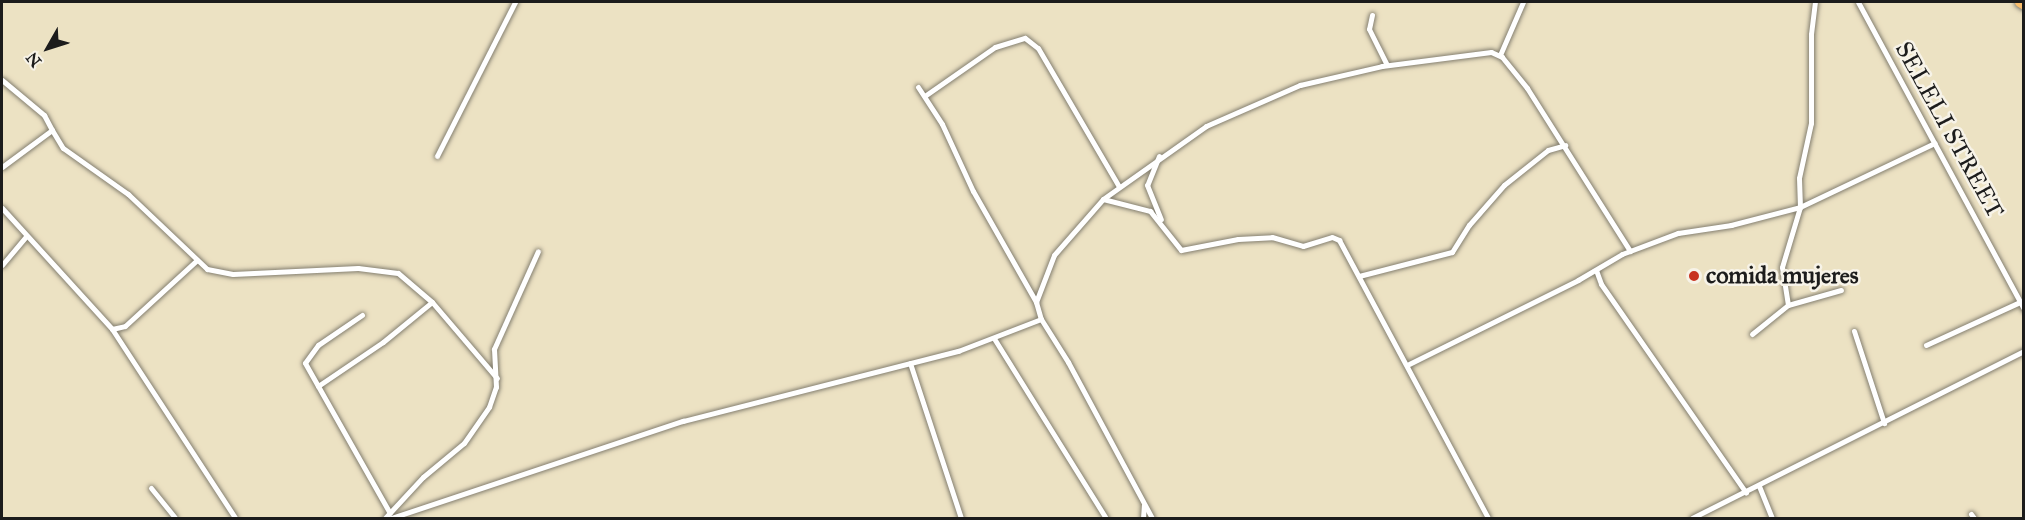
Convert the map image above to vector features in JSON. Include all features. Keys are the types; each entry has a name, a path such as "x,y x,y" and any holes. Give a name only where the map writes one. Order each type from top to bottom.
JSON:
{"main road":[{"path":"2019,2 2024,5"}],"street":[{"path":"437,156 515,2"},
{"path":"1500,55 1523,2"},
{"path":"1788,305 1782,267 1800,207 1799,178 1811,123 1811,34 1815,2"},
{"name":"SELELI STREET","path":"1858,2 2024,309"},
{"path":"1372,15 1369,29 1387,65"},
{"path":"926,95 995,47 1025,38 1038,48 1118,185"},
{"path":"1036,302 1050,260 1103,199 1118,185 1206,126 1283,91 1387,65 1491,52 1500,55 1565,145 1630,251"},
{"path":"2,80 44,115 63,148 128,195 196,261 219,273 233,274 390,270 408,279 432,302 497,378"},
{"path":"918,87 926,95 973,191 1036,302 1041,319 1068,362 1152,519"},
{"path":"2,167 52,130"},
{"path":"1409,364 1630,251 1678,233 1731,225 1800,207 1935,143"},
{"path":"1359,276 1452,252 1504,185 1548,150 1565,145"},
{"path":"1159,156 1147,190 1176,246 1186,250 1238,239 1272,237 1310,246 1335,237 1409,364 1488,519"},
{"path":"1103,199 1150,211 1165,226"},
{"path":"2,208 112,329 235,519"},
{"path":"2,265 26,236"},
{"path":"391,516 470,436 489,407 497,378 494,349 538,251"},
{"path":"112,329 124,326 196,261"},
{"path":"1596,270 1609,296 1746,493"},
{"path":"1752,334 1788,305 1841,290"},
{"path":"318,386 383,342 432,302"},
{"path":"1926,345 2020,302"},
{"path":"362,315 308,356 305,365 391,516"},
{"path":"385,519 683,420 995,340 1041,319"},
{"path":"1854,331 1884,423"},
{"path":"995,340 1106,519"},
{"path":"1692,519 2024,351"},
{"path":"909,363 961,519"},
{"path":"1758,486 1772,519"},
{"path":"151,488 175,519"},
{"path":"1143,519 1144,505"}],"place":[{"name":"comida mujeres","path":"1694,276"}]}
